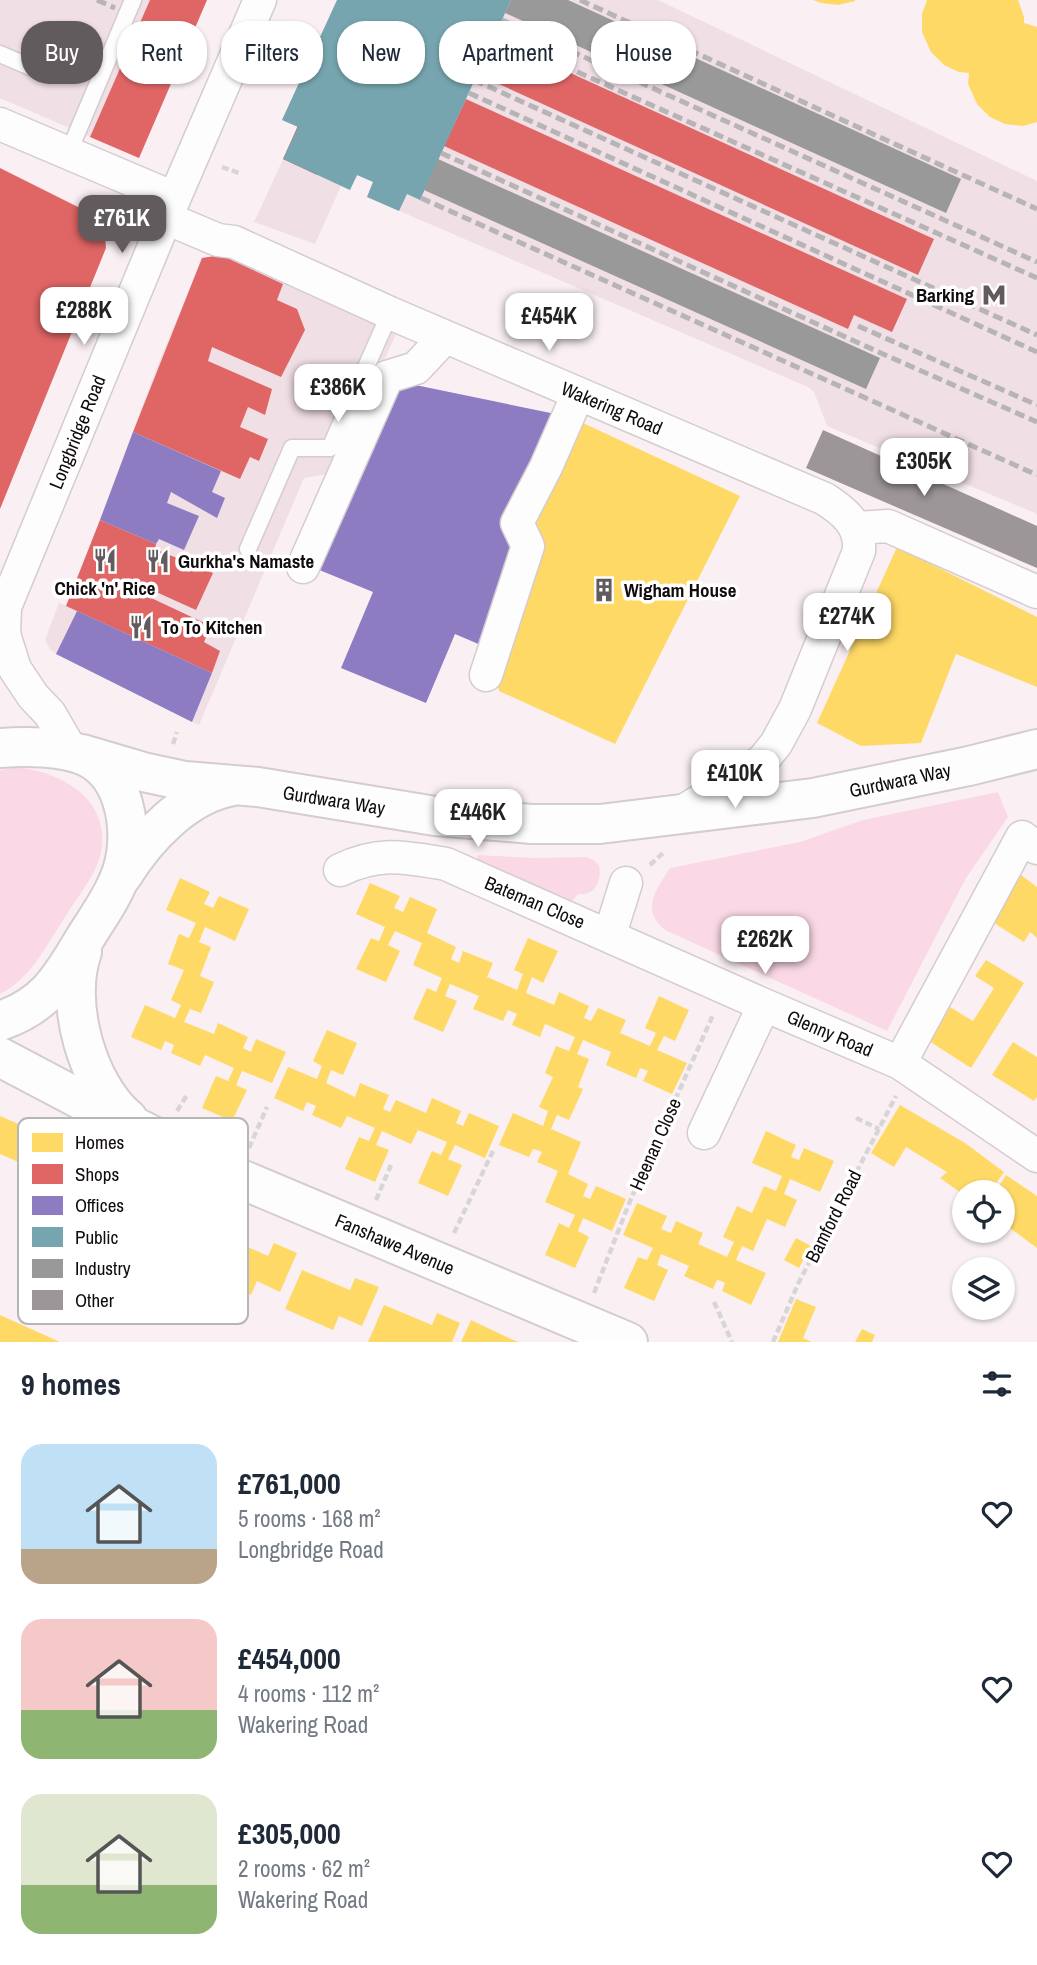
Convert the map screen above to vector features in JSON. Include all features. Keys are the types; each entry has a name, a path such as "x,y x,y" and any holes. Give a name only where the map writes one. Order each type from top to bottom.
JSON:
{"main road":[{"name":"Gurdwara Way","path":"0,748 39,747 77,753 185,782 242,785 435,816 487,822 600,824 813,798 1037,749"},
{"path":"0,1021 25,1011 47,995 58,982 114,888 127,854 124,808 117,788 103,768 77,753"},
{"name":"Gurdwara Way","path":"114,888 137,853 177,814 204,795 242,785"},
{"name":"Fanshawe Avenue","path":"89,932 78,962 76,981 80,1025 91,1067 100,1085 126,1118"},
{"name":"Fanshawe Avenue","path":"0,1057 118,1118"},
{"name":"Fanshawe Avenue","path":"248,1182 628,1342"}],"street":[{"name":"Longbridge Road","path":"77,753 15,669 4,634 3,611 170,208 260,0"},
{"name":"Wakering Road","path":"0,124 68,153 170,208 218,240 234,242 445,337 825,499 845,513 857,528"},
{"path":"303,567 387,377 416,368 445,337"},
{"path":"486,675 528,546 517,523 546,467 578,394"},
{"path":"857,528 888,526 1037,592"},
{"name":"Gurdwara Way","path":"678,815 762,760 776,744 795,709 852,572 859,551 857,528"},
{"path":"899,1078 1030,842"},
{"name":"Bateman Close","path":"340,870 363,859 398,856 446,864 610,934"},
{"path":"610,934 626,883"},
{"name":"Glenny Road","path":"610,934 764,1005 1037,1156"},
{"path":"704,1133 764,1005"}],"lane":[{"path":"68,153 133,0"},
{"path":"0,54 21,63"},
{"path":"248,549 292,448 330,448 390,313"}],"path":[{"path":"211,163 239,173"},
{"name":"Heenan Close","path":"593,1297 630,1201 726,988"},
{"name":"Bamford Road","path":"773,1342 798,1284 879,1129 899,1078"},
{"path":"248,1150 267,1107"},
{"path":"856,1118 879,1129"},
{"path":"452,1237 493,1151"},
{"path":"373,1205 391,1166"},
{"path":"714,1302 732,1342"}],"shaded area":[{"path":"0,0 207,0 198,21 117,21 117,84 171,84 139,158 0,98"},
{"path":"337,0 658,0 1037,181 1037,514 827,426 814,392 808,387 367,197 373,182 358,175 350,190 341,186 315,244 254,222 298,127 282,120 298,84 323,84 323,31"},
{"path":"221,255 396,335 329,474 304,478 199,725 56,654 45,640 59,603 67,606 157,367 202,258"},
{"path":"15,767 52,776 83,795 94,808 101,824 102,842 95,870 42,953 20,980 0,994 0,770"},
{"path":"998,792 1008,817 966,878 887,1031 667,931 654,916 653,900 670,868 800,842 863,820"},
{"path":"478,855 587,857 599,866 598,882 593,890 578,894 570,904 476,861"}],"building: Homes":[{"path":"813,0 855,0 855,1 838,5"},
{"path":"927,0 1018,0 1024,23 1037,27 1037,122 1023,126 1005,124 990,117 977,104 968,84 969,73 944,65 931,52 922,32 922,14"},
{"name":"Wigham House","path":"570,417 740,496 615,744 499,691 490,649 539,530 520,522"},
{"path":"897,547 1037,617 1037,687 956,654 921,743 861,746 817,723"},
{"path":"1021,875 1037,887 1037,938 1030,932 1024,942 994,923"},
{"path":"180,878 210,892 204,904 213,908 219,896 249,909 235,941 205,927 199,942 211,947 200,976 214,982 201,1013 190,1009 184,1022 214,1034 218,1023 248,1037 243,1048 251,1052 256,1039 286,1052 272,1083 242,1071 236,1085 247,1090 233,1118 225,1118 202,1108 216,1076 228,1081 234,1068 205,1055 200,1066 171,1053 174,1045 165,1041 161,1050 131,1037 145,1005 175,1018 181,1005 171,1000 184,970 168,964 179,934 189,938 196,923 166,910"},
{"path":"370,883 400,896 394,908 403,912 410,897 437,909 427,933 456,947 451,959 459,963 463,951 493,963 487,977 517,990 523,974 514,970 528,938 558,951 543,983 532,977 526,993 554,1005 559,992 589,1006 584,1018 591,1021 598,1008 626,1020 620,1033 650,1046 656,1033 645,1028 659,996 689,1010 675,1041 664,1036 657,1050 687,1063 672,1094 643,1081 648,1071 640,1068 636,1078 606,1065 611,1052 583,1040 577,1054 589,1059 578,1087 583,1089 569,1120 557,1115 551,1129 581,1142 568,1174 588,1184 583,1196 590,1199 596,1186 626,1199 612,1231 583,1218 578,1231 589,1237 575,1268 545,1255 559,1223 569,1228 575,1215 545,1202 558,1171 537,1162 542,1152 533,1149 529,1157 499,1145 513,1113 543,1126 548,1111 539,1107 553,1077 545,1073 556,1046 569,1051 575,1037 545,1024 540,1037 512,1025 517,1014 508,1010 503,1021 473,1009 479,996 450,984 445,996 457,1001 443,1032 413,1019 427,988 436,992 442,978 413,965 422,943 395,931 388,945 400,951 386,982 356,969 371,938 379,941 385,927 356,914"},
{"path":"986,960 1024,983 971,1068 929,1041 950,1007 973,1021 994,988 975,976"},
{"path":"327,1030 357,1043 343,1075 331,1070 326,1083 355,1097 360,1083 389,1095 383,1109 390,1112 396,1100 426,1113 432,1098 461,1111 456,1123 463,1126 469,1113 499,1126 485,1158 455,1145 448,1159 462,1165 448,1196 418,1183 432,1151 441,1155 447,1142 418,1130 411,1144 382,1131 376,1145 389,1150 375,1182 345,1169 359,1137 369,1141 375,1128 347,1116 341,1128 312,1115 316,1106 307,1102 303,1111 274,1098 288,1067 317,1079 322,1066 313,1061"},
{"path":"1013,1042 1037,1057 1037,1097 1034,1101 992,1075"},
{"path":"900,1105 965,1143 1004,1172 998,1180 952,1180 952,1186 940,1178 947,1172 906,1147 894,1167 871,1153"},
{"path":"0,1116 18,1124 18,1162 0,1154"},
{"path":"766,1131 796,1145 791,1157 799,1160 804,1148 834,1161 820,1192 790,1179 784,1194 797,1200 785,1227 767,1219 753,1251 742,1246 736,1260 766,1273 751,1305 722,1291 725,1283 721,1281 717,1280 713,1289 684,1276 689,1266 661,1254 657,1265 668,1270 654,1301 624,1288 638,1257 647,1260 653,1248 623,1235 637,1203 667,1216 661,1229 671,1233 676,1221 703,1233 698,1244 727,1257 734,1242 723,1237 737,1206 752,1213 764,1186 776,1191 782,1176 752,1163"},
{"path":"1015,1181 1037,1196 1037,1248 1015,1232"},
{"path":"796,1238 811,1246 799,1268 784,1260"},
{"path":"274,1243 297,1253 280,1292 257,1281 251,1295 248,1294 248,1247 268,1256"},
{"path":"302,1270 350,1290 355,1278 379,1287 362,1326 339,1316 333,1330 285,1309"},
{"path":"796,1299 816,1307 803,1338 812,1342 778,1342"},
{"path":"384,1305 432,1325 437,1313 460,1323 452,1342 368,1342"},
{"path":"0,1315 60,1342 0,1342"},
{"path":"471,1320 511,1339 519,1342 461,1342"},
{"path":"862,1329 875,1335 872,1342 855,1342"}],"building: Shops":[{"path":"150,0 207,0 198,21 141,21"},
{"path":"117,75 117,84 171,84 139,158 90,137"},
{"path":"577,76 934,239 918,275 499,84 577,84"},
{"path":"466,99 907,299 892,332 854,315 848,329 444,146"},
{"path":"304,112 339,127 317,175 283,159"},
{"path":"0,168 88,212 100,224 106,248 0,509"},
{"path":"221,255 283,284 277,300 297,309 305,330 281,377 212,347 208,361 272,389 265,415 248,407 240,427 268,439 259,461 250,457 240,479 133,432 202,258"},
{"path":"100,520 156,544 155,549 213,573 196,610 134,582 132,589 211,626 204,642 220,651 212,673 66,606"}],"building: Offices":[{"path":"391,380 570,417 520,522 539,530 490,649 455,634 426,703 341,668 373,592 312,567"},
{"path":"133,432 221,471 212,492 225,498 217,518 171,492 167,503 199,516 184,550 159,539 156,544 100,520"},
{"path":"77,611 212,673 192,722 56,654"}],"building: Public":[{"path":"337,0 511,0 501,21 439,21 439,84 473,84 420,200 407,194 399,211 367,197 373,182 357,175 350,190 283,159 298,127 282,120 298,84 323,84 323,31"}],"building: Industry":[{"path":"511,0 568,0 614,21 591,21 591,52 577,46 577,21 523,21 505,13"},
{"path":"696,58 961,179 946,213 662,84 696,84"},
{"path":"438,159 880,358 866,389 424,190"}],"building: Other":[{"path":"823,430 1037,526 1037,568 806,468"}],"railway":[{"path":"97,0 115,8"},
{"path":"580,0 1037,209"},
{"path":"502,20 1037,262"},
{"path":"577,72 1037,278"},
{"path":"483,84 1037,335"},
{"path":"469,93 1037,352"},
{"path":"441,153 1037,422"},
{"path":"421,198 1037,475"},
{"path":"858,326 1037,405"}],"place":[{"name":"Barking","path":"994,295"},
{"name":"Chick 'n' Rice","path":"105,560"},
{"name":"Gurkha's Namaste","path":"158,561"},
{"name":"Wigham House","path":"604,590"},
{"name":"To To Kitchen","path":"141,627"}]}
